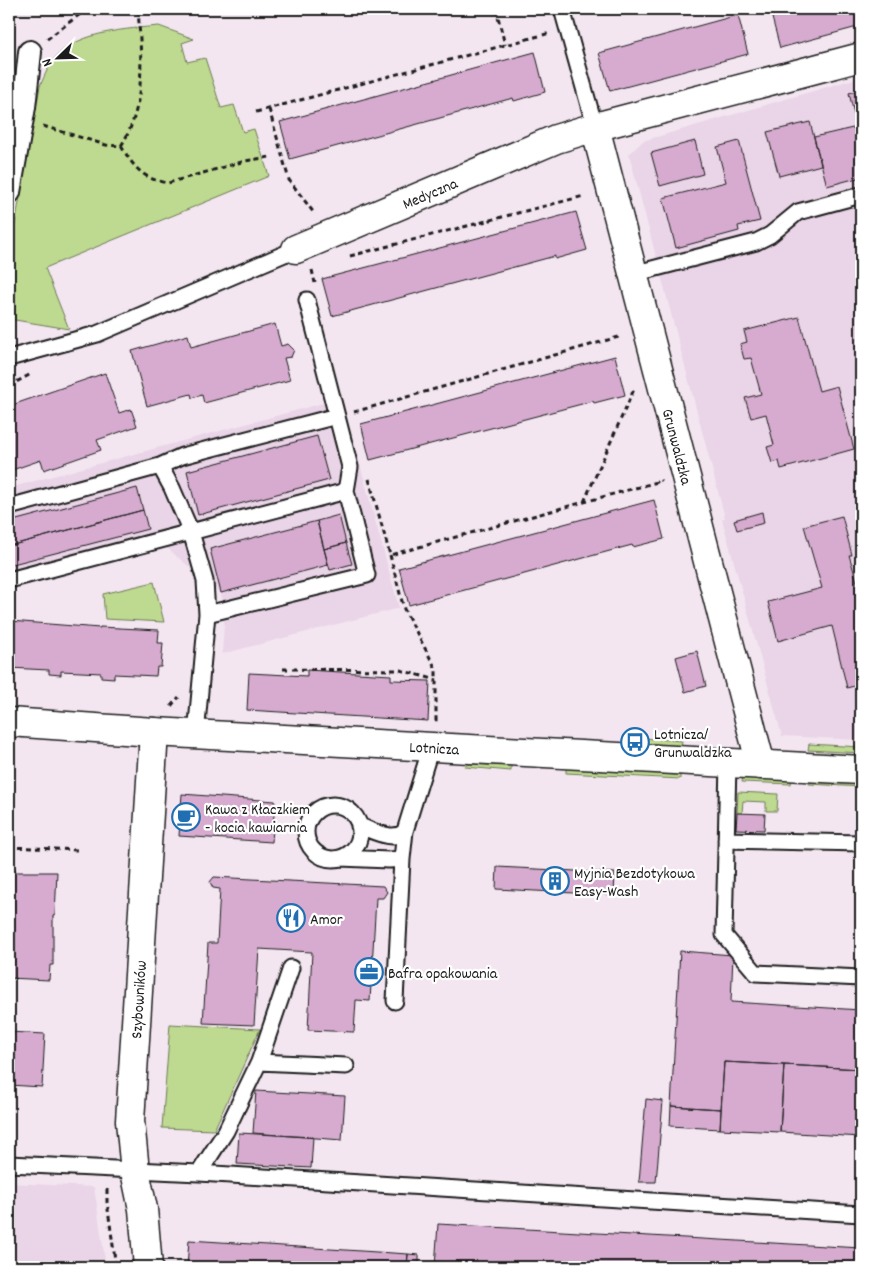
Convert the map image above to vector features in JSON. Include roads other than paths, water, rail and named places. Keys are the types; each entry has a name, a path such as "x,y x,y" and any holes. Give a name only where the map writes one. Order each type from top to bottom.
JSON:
{"street":[{"path":"9,192 30,52"},
{"name":"Medyczna","path":"303,258 556,140 595,127 861,57"},
{"name":"Grunwaldzka","path":"595,127 761,765"},
{"name":"Lotnicza","path":"9,722 196,735 434,736 728,763 861,770"},
{"name":"Szybowników","path":"148,1267 144,1209 135,1171 130,1121 154,732"}],"lane":[{"path":"562,9 595,127"},
{"path":"633,274 756,242 770,236 798,212 861,195"},
{"name":"Medyczna","path":"9,358 97,334 303,258"},
{"path":"207,614 367,575 346,491 350,468 344,414 307,300"},
{"path":"9,507 160,466 182,456 344,414"},
{"path":"160,466 172,488 191,532 205,581 207,614 196,735"},
{"path":"9,580 346,491"},
{"path":"395,1001 405,831 434,736"},
{"path":"728,763 724,935 756,973 861,978"},
{"path":"339,858 348,854 356,846 359,826 351,812 337,805 322,807 310,818 306,833 310,848 323,858 402,859"},
{"path":"359,826 392,837 400,836 405,831"},
{"path":"726,840 861,843"},
{"path":"199,1173 226,1131 259,1062 291,968"},
{"path":"259,1062 346,1066"},
{"path":"9,1164 199,1173 861,1214"}],"place":[{"name":"Lotnicza/ Grunwaldzka","path":"635,742"},
{"name":"Kawa z Kłaczkiem - kocia kawiarnia","path":"186,817"},
{"name":"Myjnia Bezdotykowa Easy-Wash","path":"555,881"},
{"name":"Amor","path":"291,918"},
{"name":"Bafra opakowania","path":"369,972"}]}
